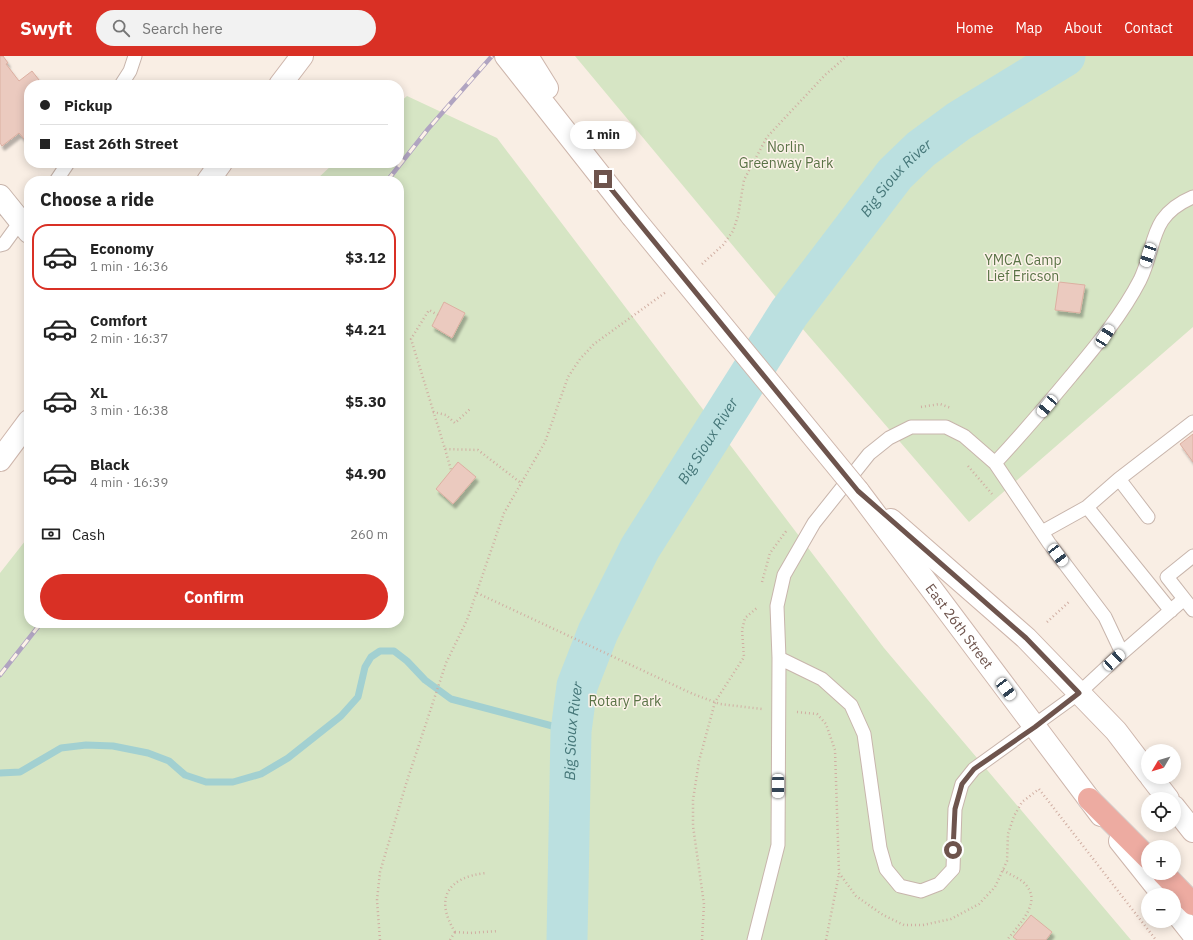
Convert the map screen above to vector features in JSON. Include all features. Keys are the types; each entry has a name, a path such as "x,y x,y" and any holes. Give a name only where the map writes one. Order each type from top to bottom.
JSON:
{"highway":[{"path":"1088,798 1141,851"},
{"path":"1170,880 1193,904"}],"main road":[{"path":"284,80 302,56"},
{"name":"East 26th Street","path":"506,56 632,216 858,491 1088,798 1158,888"},
{"path":"527,56 632,216"},
{"path":"0,196 24,222"},
{"path":"0,460 24,428"},
{"name":"East 26th Street","path":"858,491 1026,638 1116,731 1141,764"},
{"path":"1156,784 1163,792"},
{"path":"1181,815 1193,831"},
{"path":"1181,919 1193,934"}],"lane":[{"path":"124,80 130,71 135,56"},
{"path":"995,463 1027,429 1105,336 1140,280 1156,230 1170,210 1193,197"},
{"path":"0,245 4,244 24,226"},
{"path":"1042,532 1087,507 1119,479 1193,422"},
{"path":"754,940 778,845 779,658 777,606 784,575 814,523 869,454 889,438 912,427 928,425 946,427 964,436 995,463 1042,532 1105,617 1122,653"},
{"path":"1119,479 1148,517"},
{"path":"1087,507 1171,611"},
{"path":"1193,556 1167,577 1193,610"},
{"path":"779,658 822,679 852,705 864,734 880,848 886,868 900,886 921,891 939,884 953,869 955,809 962,784 974,769 1035,727 1079,693 1184,599"}],"path":[{"path":"698,267 723,245 733,231 738,216 744,180 767,137 810,90 847,56"},
{"path":"380,940 377,900 380,872 427,719 446,663 464,627 504,513 545,442 568,377 580,359 594,344 669,290"},
{"path":"438,315 429,310 411,339 451,470"},
{"path":"914,408 940,404 958,410 950,429"},
{"path":"433,412 446,415 455,423 470,409"},
{"path":"445,449 478,450 521,483"},
{"path":"967,464 995,498"},
{"path":"761,587 763,572 770,553 788,528"},
{"path":"477,593 658,678 715,702 779,711 817,714 826,724 835,750 839,873 826,940"},
{"path":"1047,622 1070,601 1066,595"},
{"path":"702,940 704,904 693,826 693,800 699,761 715,702 744,657 742,630 745,618 757,608 758,601"},
{"path":"839,873 856,896 883,915 904,925 922,925 951,919 979,904 995,887 1007,860 1008,834 1014,816 1022,802 1039,789 1156,940"},
{"path":"1003,870 1022,882 1032,897 1032,908 1007,940"},
{"path":"455,932 448,921 445,907 447,894 452,885 460,879 470,875 486,873"},
{"path":"455,932 470,933 498,931"},
{"path":"450,940 455,932"}],"green space":[{"name":"YMCA Camp Lief Ericson","path":"575,56 1193,56 1193,327 969,522 789,313"},
{"name":"Rotary Park","path":"407,96 497,138 884,648 1131,940 0,940 0,573 24,542 24,628 404,628 404,176 320,176 329,168 404,168 404,99"}],"building":[{"path":"0,56 3,56 8,63 6,64 19,81 32,71 39,80 24,80 24,139 19,133 2,146 0,143"},
{"path":"1059,282 1085,285 1080,313 1055,310"},
{"path":"444,302 465,313 452,338 432,326"},
{"path":"1193,434 1193,462 1180,444"},
{"path":"458,462 476,477 453,504 436,489"},
{"path":"1031,915 1052,932 1046,940 1017,940 1013,937"}],"waterway":[{"name":"Big Sioux River","path":"567,940 571,731 577,686 598,632 640,548 789,313 895,174 921,149 959,121 1065,56"},
{"path":"0,773 20,772 61,748 86,745 113,746 148,753 169,761 185,775 206,782 233,782 261,774 288,758 341,716 358,697 365,667 371,657 380,651 394,651 407,661 425,680 451,699 571,731"}],"railway":[{"path":"404,159 428,129 492,56"},
{"path":"391,176 397,168"},
{"path":"0,675 37,628"}],"route":[{"path":"603,179 858,491 1026,638 1079,693 1035,727 974,769 962,784 955,809 953,850"}],"park label":[{"name":"Norlin Greenway Park","path":"786,156"}]}
